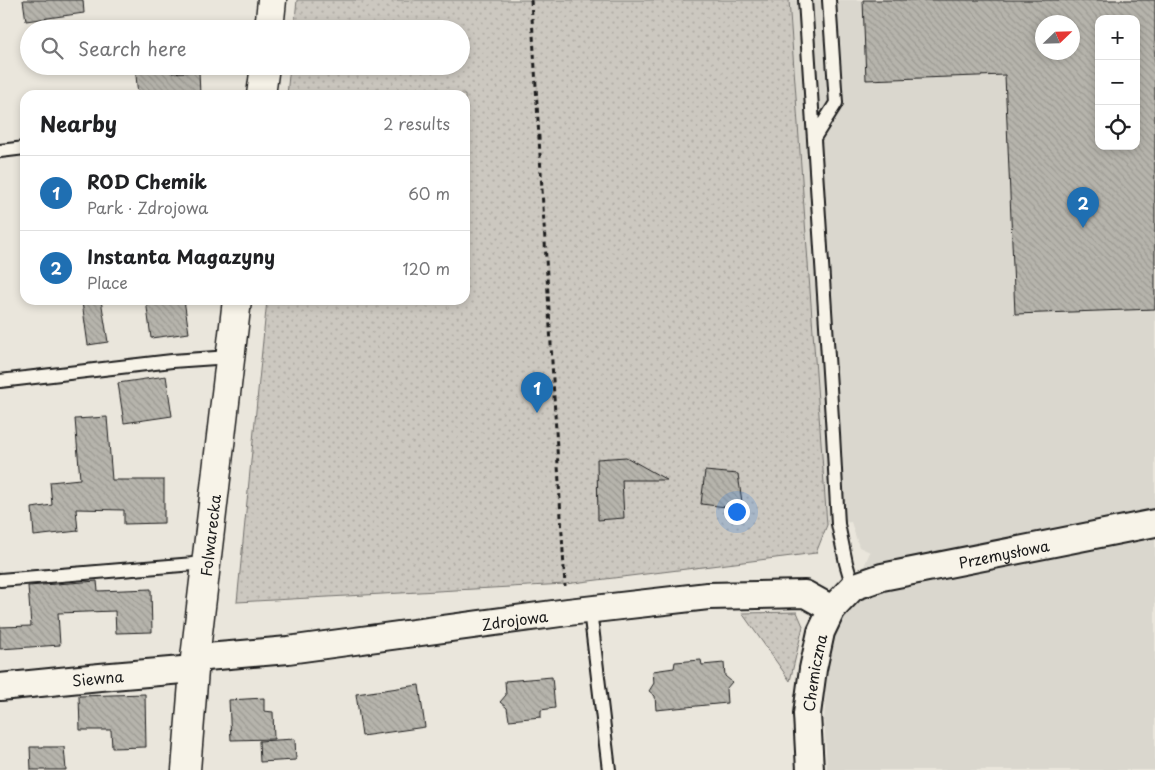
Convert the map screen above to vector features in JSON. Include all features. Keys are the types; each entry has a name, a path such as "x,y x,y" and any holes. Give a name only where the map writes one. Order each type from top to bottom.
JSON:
{"street":[{"path":"270,20 272,0"},
{"path":"262,90 263,75"},
{"name":"Folwarecka","path":"186,770 195,663 236,305"},
{"name":"Przemysłowa","path":"853,587 882,577 1155,524"},
{"name":"Chemiczna","path":"810,770 807,714 812,669 821,632 832,609 853,587"},
{"name":"Zdrojowa","path":"195,663 579,611 708,596 805,594 832,609"},
{"name":"Siewna","path":"0,687 100,677 195,663"}],"lane":[{"path":"805,0 838,524 853,587"},
{"path":"814,138 836,103 829,0"},
{"path":"0,151 20,149"},
{"path":"0,381 172,361 230,357"},
{"path":"0,580 206,563"},
{"path":"579,611 608,770"}],"path":[{"path":"531,0 564,584 579,611"}],"shaded area":[{"path":"297,0 789,0 827,525 816,553 565,584 237,602 267,305 470,305 470,90 288,90 289,75 470,75 470,20 295,20"},
{"path":"789,0 1155,0 1155,770 827,770 824,720 828,654 870,552 859,547 851,522 827,525"},
{"path":"797,612 803,626 790,681 742,613"}],"building":[{"path":"23,0 83,0 84,13 26,20"},
{"path":"863,0 1155,0 1155,309 1015,314 1005,75 866,80"},
{"path":"136,75 199,75 200,90 137,90"},
{"path":"82,305 102,305 108,342 88,345"},
{"path":"147,305 185,305 189,333 151,338"},
{"path":"166,376 172,416 124,423 118,383"},
{"path":"107,417 112,480 164,480 164,523 124,524 124,510 76,509 78,531 34,536 32,508 52,505 50,482 80,479 75,419"},
{"path":"626,457 667,480 622,480 624,518 598,520 597,459"},
{"path":"705,471 738,474 743,509 701,504"},
{"path":"97,581 98,591 151,589 152,632 116,633 115,611 58,613 60,645 0,649 0,627 31,626 28,586"},
{"path":"701,660 702,665 724,663 725,676 732,682 726,689 727,703 656,710 655,696 649,691 654,683 653,671 674,668 675,662"},
{"path":"552,677 555,708 541,710 541,717 509,720 507,708 500,702 506,695 505,681"},
{"path":"419,685 425,727 362,736 356,694"},
{"path":"145,694 146,747 112,748 111,730 80,730 79,696"},
{"path":"264,698 264,711 273,712 274,739 231,740 229,700"},
{"path":"295,739 296,760 260,762 259,741"},
{"path":"30,747 64,747 66,770 31,770"}],"place":[{"name":"Instanta Magazyny","path":"1083,228"},
{"name":"ROD Chemik","path":"537,413"}]}
